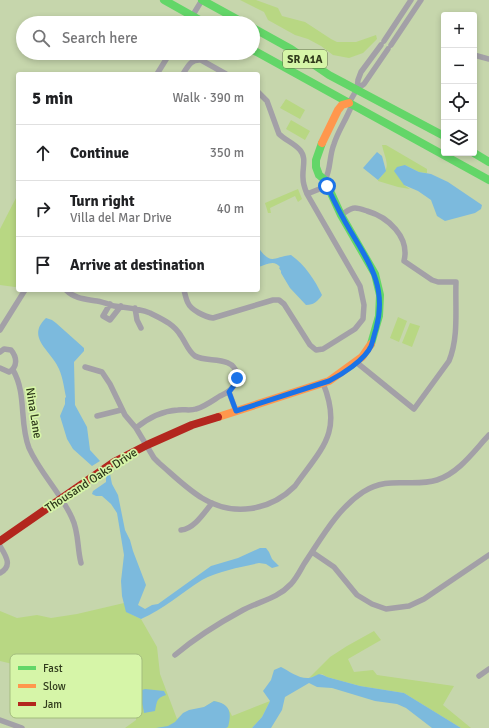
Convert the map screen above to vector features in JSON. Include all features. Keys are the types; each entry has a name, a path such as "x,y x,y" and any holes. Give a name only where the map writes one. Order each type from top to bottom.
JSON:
{"street":[{"path":"164,0 186,16"},
{"path":"192,16 202,0 231,16"},
{"path":"357,89 361,72 411,0"},
{"path":"357,89 364,84 421,0"},
{"name":"SR A1A","path":"260,32 291,49 329,75 441,134"},
{"name":"SR A1A","path":"260,54 489,180"},
{"path":"477,56 489,59"},
{"path":"158,72 166,60"},
{"path":"184,72 191,62 197,60"},
{"path":"201,60 222,72"},
{"name":"Thousand Oaks Drive","path":"326,183 334,144 351,107 349,103 357,89"},
{"path":"185,292 190,307 208,317 213,318 273,300 279,300 284,304 310,346 316,350 323,349 355,329 360,324 364,313 363,295 360,286 307,194 302,178 304,158 302,153 299,148 279,134 267,101 260,94"},
{"name":"Thousand Oaks Drive","path":"0,541 114,462 147,444 192,425 323,383 336,377 367,353 379,316 380,295 378,284 370,264 341,215 326,183 319,176 316,167 321,145 337,110 342,105 349,103"},
{"path":"477,155 489,162"},
{"path":"307,194 326,183"},
{"path":"341,215 354,208 359,208 382,216 394,226 400,237 405,250 404,261 432,280 438,282 456,282 453,352 449,361 414,409 356,362"},
{"path":"0,330 24,292"},
{"path":"69,292 78,298 135,308 160,318 176,329 188,349 195,356 207,360 220,360 230,364 236,373 237,378 235,384 229,392 236,411"},
{"path":"110,304 103,316 110,320 118,312 121,306"},
{"path":"135,308 141,328"},
{"name":"Nina Lane","path":"0,352 8,349 13,352 16,362 16,366 13,370 21,393 23,418 29,447 72,518 76,528 81,563"},
{"path":"85,367 102,372 110,384 121,410 136,428 147,444 154,458 159,463 201,497 212,503 231,509 252,509 274,502 284,496 295,486 323,447 330,431 332,423 331,406 323,383"},
{"path":"0,368 10,372 13,370"},
{"name":"Thousand Oaks Drive","path":"136,428 144,421 171,411 198,409 229,392"},
{"path":"98,416 121,410"},
{"path":"175,655 189,643 244,609 277,596 291,584 342,510 363,492 369,488 388,482 423,482 445,477 467,460 489,435"},
{"path":"181,530 191,526 197,521 212,503"},
{"path":"0,546 8,562 7,567 0,573"},
{"path":"312,552 334,567 357,594 372,604 386,609 409,606 424,599 489,555"},
{"path":"479,676 489,669"},
{"path":"0,720 22,728"}],"green space":[{"path":"240,0 256,0 278,8 282,16 305,22 337,42 356,42 376,35 377,39 363,53 349,58 333,55 308,39 295,35 268,20 264,12"},
{"path":"286,99 305,110 300,119 280,108"},
{"path":"291,120 310,131 305,140 286,129"},
{"path":"382,145 386,145 427,169 427,173 419,172 405,165 404,185 410,189 378,181 385,171 387,164"},
{"path":"298,189 302,199 298,202 295,196 270,208 271,213 268,213 265,203"},
{"path":"16,198 15,287 0,285 0,229"},
{"path":"398,317 407,321 399,342 390,338"},
{"path":"410,323 420,326 412,347 402,343"},
{"path":"124,603 127,612 141,619 157,647 160,674 177,719 185,713 203,708 214,701 225,706 232,716 270,701 262,717 252,728 125,728 136,720 136,718 142,718 142,654 10,654 10,663 0,661 0,611 17,618 37,615 51,618 77,614"},
{"path":"374,631 381,640 348,659 354,672 373,670 377,675 454,686 443,705 471,728 461,728 404,693 360,686 327,677 322,674 309,678 330,657"}],"water":[{"path":"377,152 382,156 386,171 378,180 363,168"},
{"path":"405,165 419,172 431,174 448,182 482,205 481,209 475,213 445,221 437,216 431,200 418,191 404,185 394,171 397,167"},
{"path":"260,250 266,257 273,259 291,255 309,273 322,295 316,302 306,305 290,288 281,273 280,267 275,263 260,266"},
{"path":"46,318 56,323 84,348 84,351 74,362 75,405 87,427 90,450 100,461 92,466 73,449 67,439 60,416 66,397 62,376 56,362 39,338 38,332 40,325"},
{"path":"110,474 112,484 118,495 125,530 146,585 138,605 145,609 152,605 158,604 211,566 238,558 260,548 266,548 272,559 279,566 272,568 266,564 259,563 215,574 202,580 165,606 141,619 126,612 122,596 121,581 124,555 117,513 111,504 102,496 92,494 93,491 106,482 106,476"},
{"path":"281,667 305,678 321,674 360,686 404,693 461,728 432,728 406,708 397,704 375,701 332,688 317,687 309,683 285,697 282,710 271,728 252,728 262,717 270,701 263,691 271,680 274,670"},
{"path":"142,690 164,691 166,695 159,699 155,711 144,713"},
{"path":"214,701 224,704 230,713 228,727 226,728 156,728 168,726 175,722 183,713 189,710 204,707"}],"traffic: fast":[{"path":"164,0 193,16"},
{"path":"202,0 231,16"},
{"path":"260,32 291,49 329,75 441,134"},
{"path":"260,54 489,180"},
{"path":"322,143 316,160 316,167 319,175 325,180 341,215 375,274 380,295 379,316 371,344"},
{"path":"477,155 489,162"}],"traffic: slow":[{"path":"322,143 338,110 342,105 349,103"},
{"path":"218,417 329,381 362,357 371,344"}],"traffic: jam":[{"path":"0,541 114,462 147,445 192,425 218,417"}],"route":[{"path":"237,378 233,388 229,392 236,411 329,381 362,358 370,347 379,316 380,295 378,284 370,264 341,215 327,186"}]}
